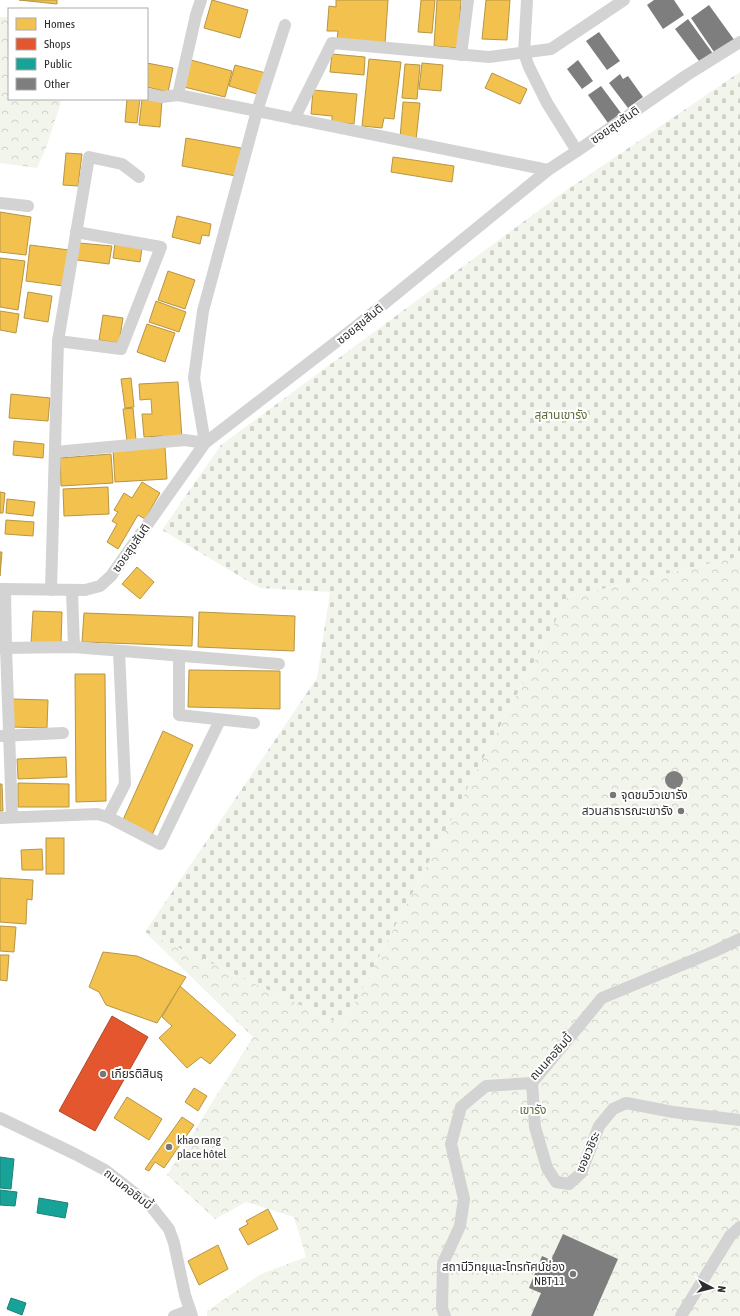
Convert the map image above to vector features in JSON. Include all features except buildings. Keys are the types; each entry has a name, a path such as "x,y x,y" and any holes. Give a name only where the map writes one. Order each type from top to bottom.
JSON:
{"street":[{"path":"178,96 196,15 201,0"},
{"path":"461,55 468,0"},
{"path":"527,0 524,52 529,67 547,103 577,151"},
{"path":"294,120 332,43 489,57 551,49 624,0"},
{"path":"55,452 185,440 205,443 194,378 203,311 257,112 285,25"},
{"name":"ซอยสุขสันติ","path":"3,589 72,591 85,590 100,586 111,576 205,443 358,325 548,170 740,42"},
{"path":"148,94 162,97 178,96 548,170"},
{"path":"51,590 58,341 89,157 122,164 139,177"},
{"path":"0,203 28,206"},
{"path":"58,341 121,349 161,247 76,232"},
{"path":"3,589 6,817 97,814 108,817 160,844 220,720"},
{"path":"72,591 74,647"},
{"path":"3,647 74,647 279,664"},
{"path":"108,817 126,784 119,651"},
{"path":"179,656 179,715 254,723"},
{"path":"4,736 63,734"},
{"name":"ถนนคอซิมบี้","path":"445,1316 442,1308 444,1264 460,1226 464,1199 451,1144 461,1107 486,1086 532,1083 602,998 714,952 740,939"},
{"name":"ซอยวชิระ","path":"532,1083 535,1127 547,1168 556,1182 570,1184 581,1173 599,1126 613,1109 626,1103 673,1112 740,1120"},
{"name":"ถนนคอซิมบี้","path":"0,1118 105,1170 150,1205 169,1229 174,1244 185,1295 191,1313"},
{"path":"681,1316 730,1236 740,1227"},
{"path":"174,1316 191,1313"}],"green space":[{"path":"0,17 8,17 8,100 62,100 46,148 37,168 0,163"},
{"name":"สุสานเขารัง","path":"740,72 740,556 568,597 343,1025 145,932 317,678 330,592 260,588 162,530 221,445 561,194"},
{"name":"เขารัง","path":"740,556 740,1316 207,1316 207,1311 261,1274 306,1257 294,1217 246,1202 215,1219 167,1175 253,1037 145,932 343,1025 568,597"}],"place":[{"name":"จุดชมวิวเขารัง","path":"613,795"},
{"name":"สวนสาธารณะเขารัง","path":"681,811"},
{"name":"เกียรติสินธุ","path":"103,1074"},
{"name":"khao rang place hôtel","path":"169,1147"},
{"name":"สถานีวิทยุและโทรทัศน์ช่อง NBT 11","path":"573,1274"}]}
